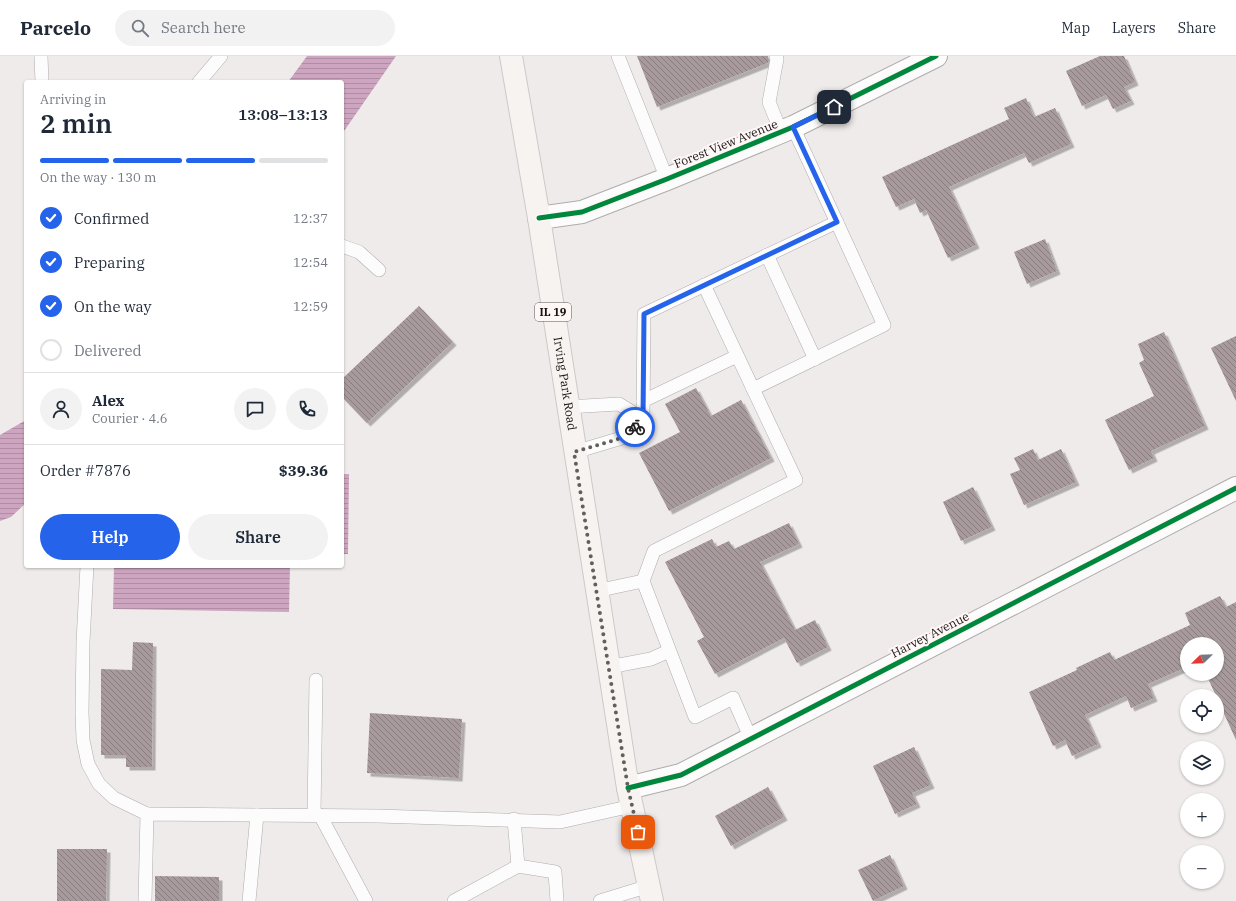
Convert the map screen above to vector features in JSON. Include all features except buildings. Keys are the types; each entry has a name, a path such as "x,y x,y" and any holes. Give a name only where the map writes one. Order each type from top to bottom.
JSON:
{"main road":[{"name":"Irving Park Road","path":"511,56 539,218 574,452 630,797 651,893"}],"street":[{"name":"Forest View Avenue","path":"539,218 582,212 667,179 787,130 936,56"},
{"name":"Harvey Avenue","path":"630,797 681,775 750,740 1236,488"}],"lane":[{"path":"41,56 42,80"},
{"path":"201,80 221,56"},
{"path":"618,56 667,179"},
{"path":"753,389 884,325 837,222 787,130 769,102 777,59 776,56"},
{"path":"574,452 625,437 643,419 644,314 837,222"},
{"path":"344,247 360,252 379,270"},
{"path":"767,255 815,359"},
{"path":"704,285 796,480 654,550 642,582 694,717 733,698 750,740"},
{"path":"643,401 737,356"},
{"path":"568,407 620,404 643,419"},
{"path":"87,568 83,642 82,712 83,740 88,764 99,784 114,798 147,814 317,815 560,822 630,797"},
{"path":"596,590 642,582"},
{"path":"609,667 650,659 669,651"},
{"path":"316,680 317,815 366,901"},
{"path":"145,901 147,814"},
{"path":"249,901 257,815"},
{"path":"514,820 518,866"},
{"path":"454,901 518,866 555,872 557,901"},
{"path":"600,901 651,893"}],"shaded area":[{"path":"307,56 396,56 344,131 344,80 289,80"},
{"path":"24,421 24,505 11,517 0,521 0,435"},
{"path":"344,474 349,474 348,554 344,554"},
{"path":"114,568 290,568 289,612 113,609"}],"cycle path":[{"path":"539,218 582,212 667,179 793,127 936,56"},
{"path":"628,788 681,775 1236,488"}],"way so far":[{"path":"635,427 625,437 574,452 628,788 638,832"}],"route":[{"path":"635,427 643,419 644,314 837,222 793,127 834,107"}]}
